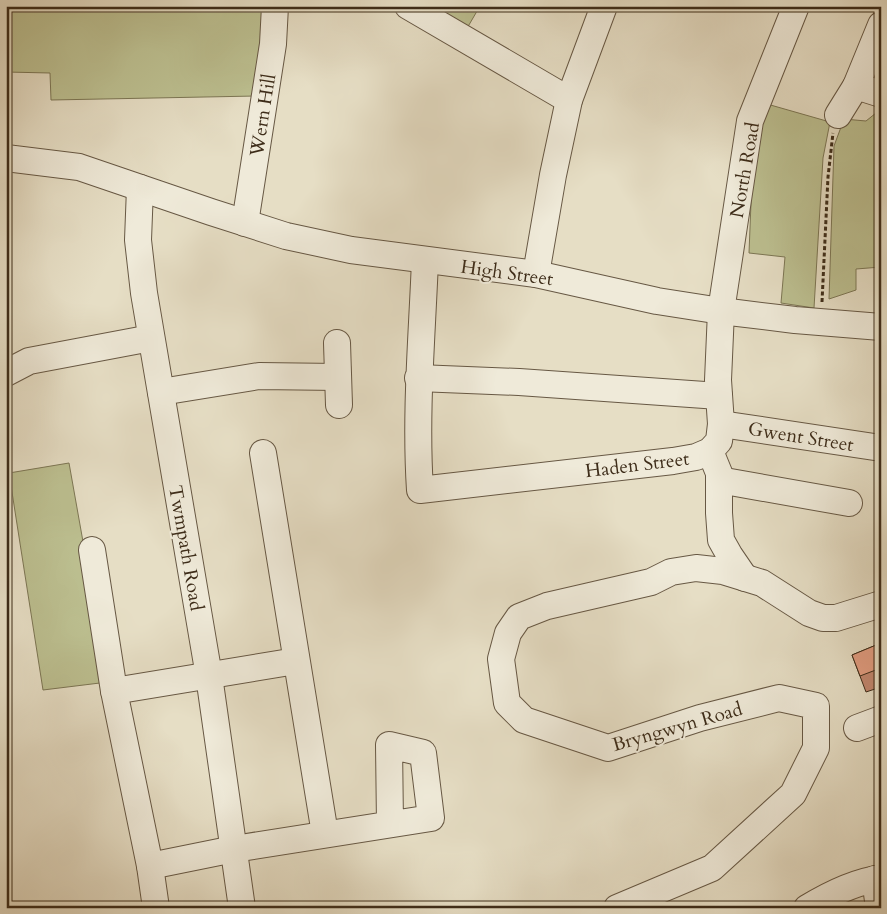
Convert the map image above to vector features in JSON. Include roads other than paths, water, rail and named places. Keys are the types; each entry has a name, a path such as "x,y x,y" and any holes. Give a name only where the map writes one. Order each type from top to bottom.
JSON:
{"street":[{"name":"Wern Hill","path":"245,223 273,44 275,6"},
{"path":"408,6 569,100"},
{"path":"536,274 553,175 569,100 604,6"},
{"name":"North Road","path":"721,311 750,122 796,6"},
{"path":"838,115 856,86 881,26"},
{"path":"856,86 881,94"},
{"name":"High Street","path":"8,160 79,167 286,236 350,250 536,274 657,301 721,311 881,327"},
{"name":"Twmpath Road","path":"140,188 138,240 144,293 209,676 242,908"},
{"path":"425,260 418,378 720,396"},
{"name":"Haden Street","path":"418,378 418,465 420,490 696,457 710,451 718,441 721,424 718,380 721,311"},
{"path":"6,373 28,361 151,338"},
{"path":"337,343 339,406"},
{"path":"161,392 259,376 338,377"},
{"name":"Gwent Street","path":"721,424 881,448"},
{"path":"710,451 719,473 721,540 745,578"},
{"path":"263,453 325,834"},
{"path":"719,480 849,503"},
{"path":"92,550 114,691 150,866 156,908"},
{"name":"Bryngwyn Road","path":"617,908 712,868 793,794 816,748 816,706 779,698 700,718 608,748 524,720 507,703 502,659 508,633 519,617 547,606 651,582 671,572 696,568 723,572 762,583 809,613 823,618 836,618 881,604"},
{"path":"114,691 296,661"},
{"path":"150,866 234,848 390,824"},
{"path":"807,908 835,892 878,878 879,908"}]}
